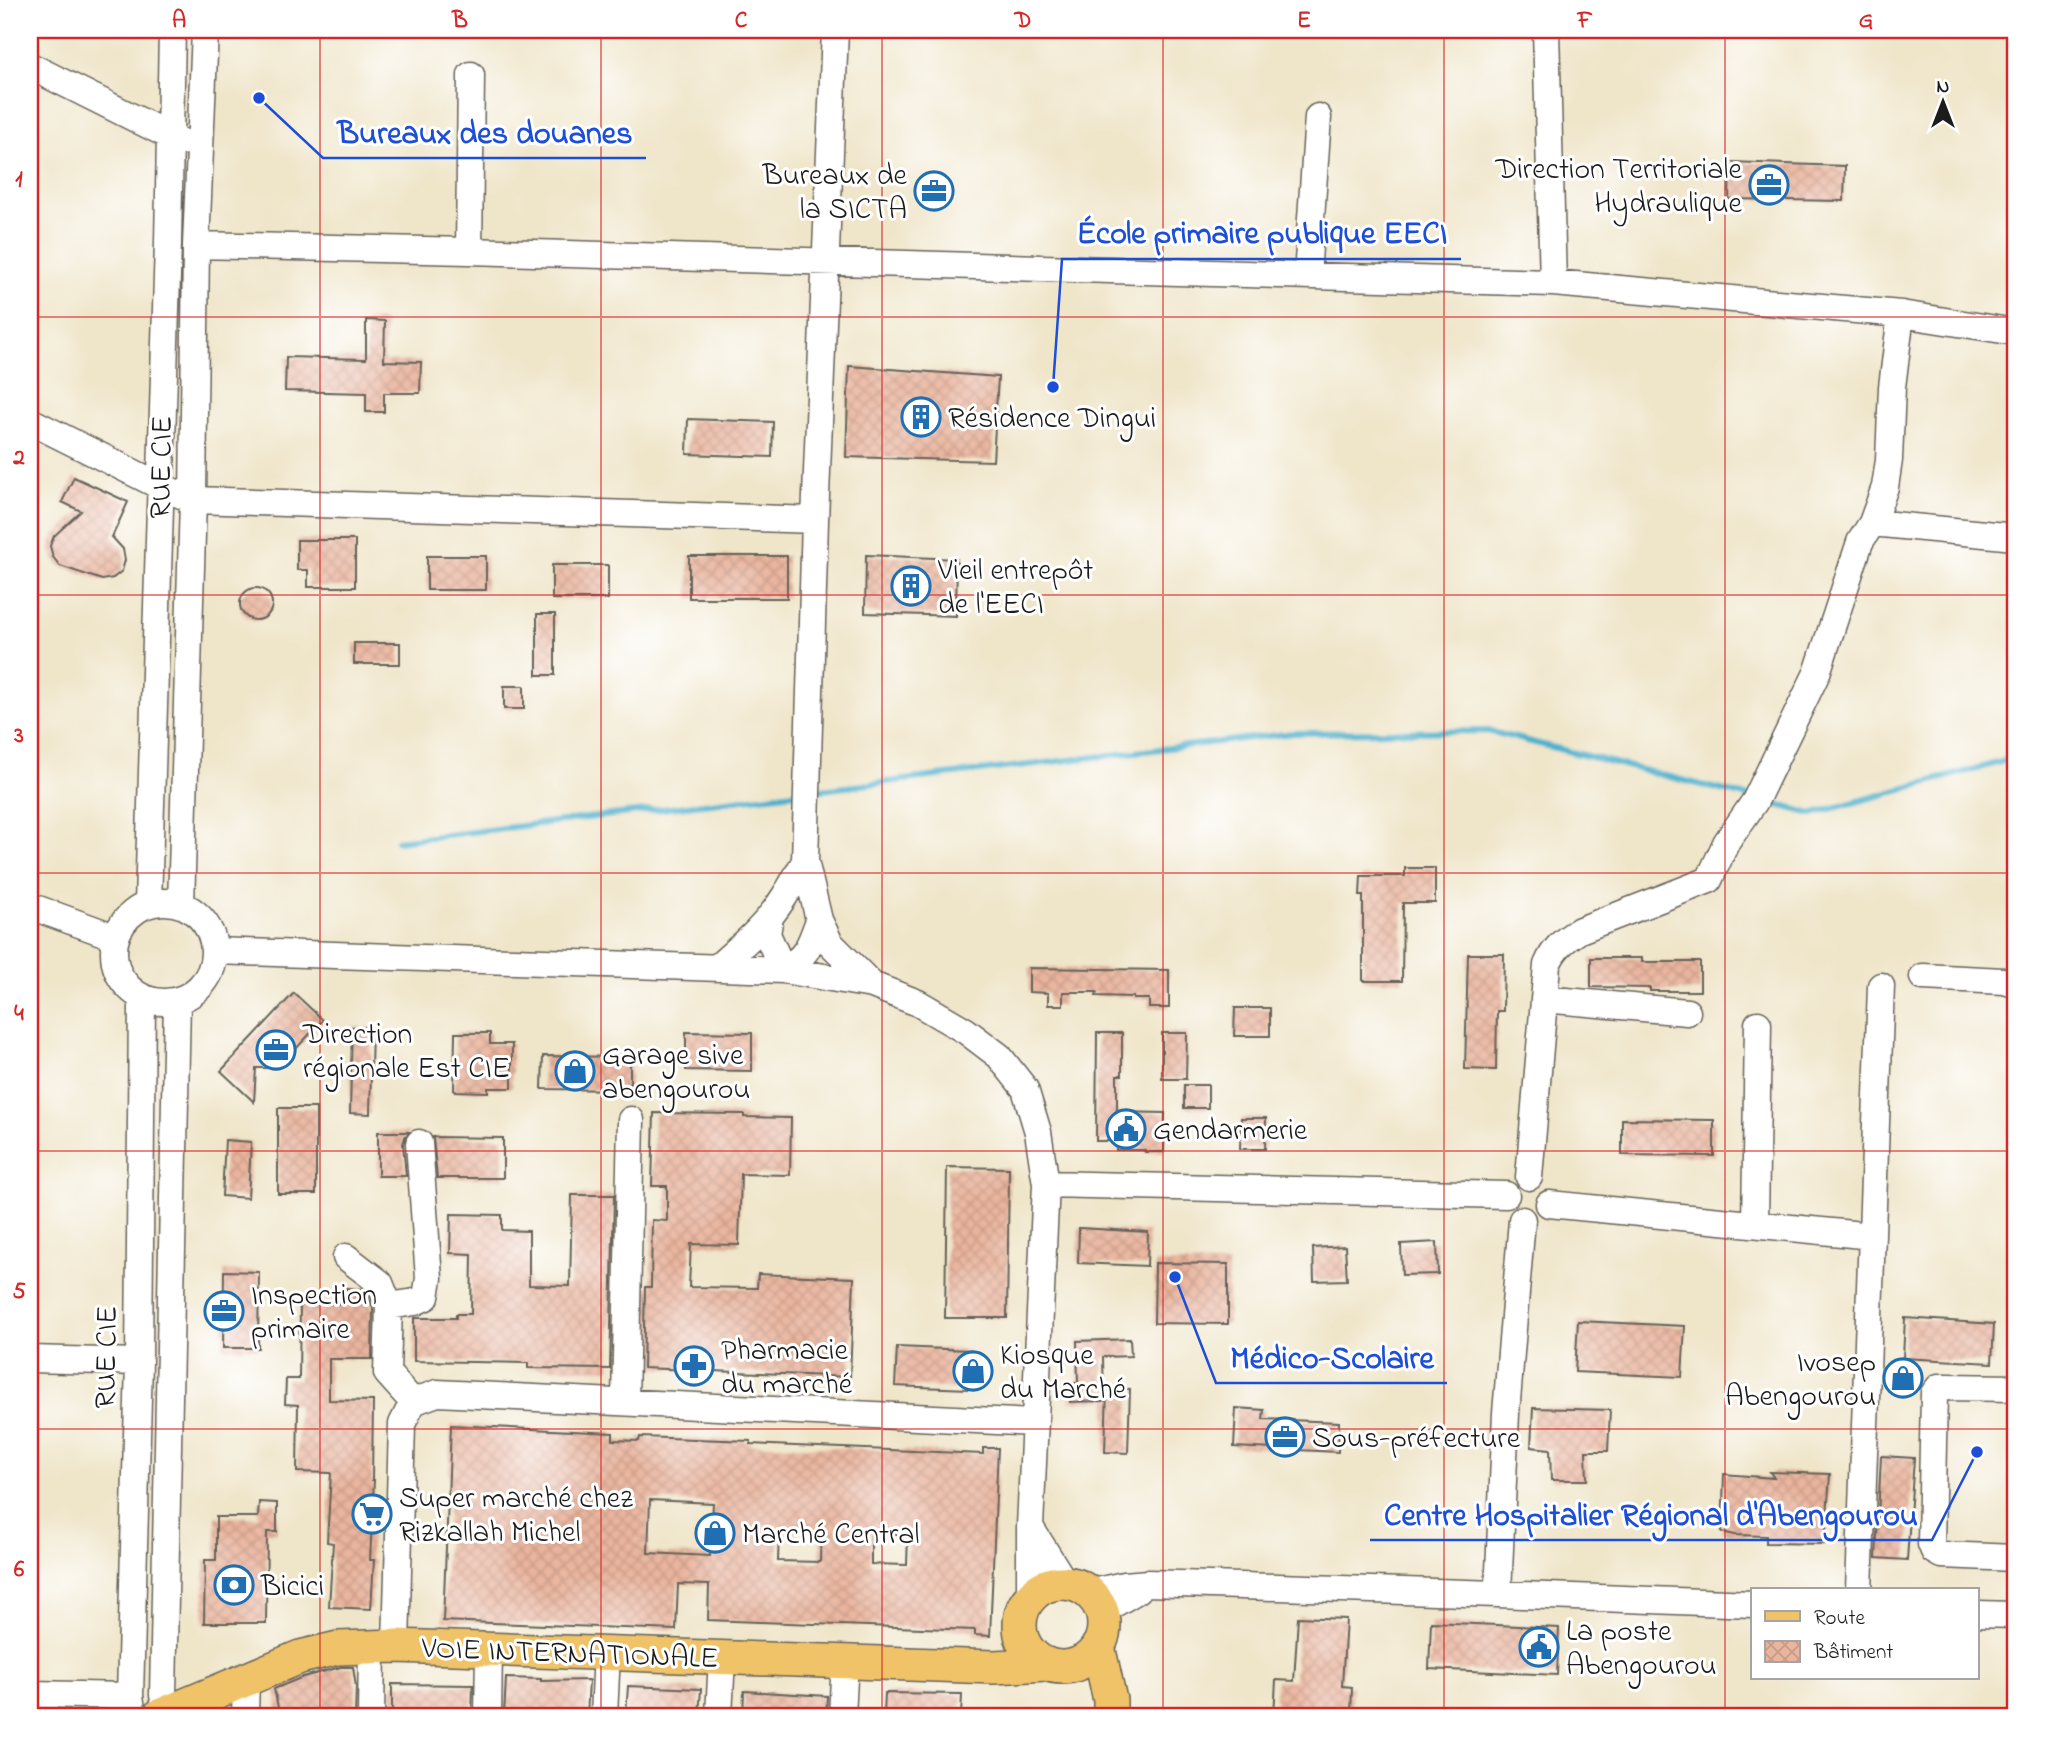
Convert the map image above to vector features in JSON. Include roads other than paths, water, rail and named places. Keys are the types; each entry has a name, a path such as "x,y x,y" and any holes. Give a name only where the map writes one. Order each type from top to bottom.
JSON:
{"main road":[{"path":"1047,1658 1080,1663 1098,1646 1104,1623 1085,1595 1052,1584 1030,1598 1023,1608 1021,1632 1047,1658 1107,1716"},
{"name":"VOIE INTERNATIONALE","path":"163,1715 300,1657 338,1648 384,1646 607,1652 994,1667 1047,1658"},
{"path":"1098,1646 1110,1700 1107,1716"}],"street":[{"name":"RUE CIE","path":"148,904 172,30"},
{"name":"RUE CIE","path":"181,905 193,499 196,244 205,30"},
{"path":"835,30 815,520 805,861 819,920 830,943 872,985"},
{"path":"1546,30 1553,283"},
{"path":"30,66 200,150"},
{"path":"469,251 471,75"},
{"path":"1307,276 1318,117"},
{"path":"196,244 1553,283 1901,314 2015,332"},
{"path":"1529,1177 1547,965 1553,951 1580,930 1709,880 1726,843 1755,801 1817,673 1860,542 1872,523 1885,487 1889,460 1892,387 1901,314"},
{"path":"30,421 160,486 193,499 815,520"},
{"path":"1872,523 2015,537"},
{"path":"717,968 770,916 805,861"},
{"path":"164,902 181,905 205,922 212,936 215,951 211,973 197,991 177,1002 160,1003 142,999 123,983 118,972 114,961 116,937 128,917 148,904 164,902"},
{"path":"30,906 116,937"},
{"path":"770,916 767,934 783,970"},
{"path":"783,970 798,962 811,943 819,920"},
{"path":"215,951 783,970 872,985 918,1003 966,1031 999,1056 1025,1090 1038,1132 1046,1184 1030,1527 1030,1598"},
{"path":"1923,977 2004,981 2015,984"},
{"path":"1859,1588 1881,986"},
{"name":"RUE CIE","path":"132,1706 139,1362 142,999"},
{"path":"1544,999 1687,1012"},
{"path":"163,1715 177,1002"},
{"path":"1755,1224 1758,1024"},
{"path":"625,1402 631,1120"},
{"path":"389,1306 415,1302 426,1297 429,1278 419,1143"},
{"path":"1529,1177 1543,1183 1550,1196 1549,1204 1544,1214 1537,1219 1522,1220 1509,1211 1506,1195 1513,1183 1529,1177"},
{"path":"1046,1184 1506,1195"},
{"path":"1549,1204 1872,1236"},
{"path":"1498,1594 1506,1413 1522,1220"},
{"path":"345,1257 380,1283 389,1306 387,1373 413,1402"},
{"path":"30,1359 139,1362"},
{"path":"2015,1388 1938,1387 1934,1393 1931,1544 1934,1551 1941,1555 2015,1558"},
{"path":"371,1716 384,1646 402,1424 413,1402 437,1393 1035,1423"},
{"path":"1030,1527 1085,1595 1148,1583 1751,1604"},
{"path":"1979,1614 2015,1615"},
{"path":"488,1716 489,1650"},
{"path":"604,1716 607,1652"},
{"path":"719,1716 722,1657"},
{"path":"842,1716 845,1660"},
{"path":"246,1679 246,1716"},
{"path":"30,1695 132,1706"}],"waterway":[{"path":"813,791 1293,733 1488,731 1749,797"},
{"path":"1763,801 1812,814 2015,758"},
{"path":"397,841 802,792"}],"place":[{"name":"Bureaux des douanes","path":"259,98"},
{"name":"Direction Territoriale Hydraulique","path":"1769,185"},
{"name":"Bureaux de la SICTA","path":"934,191"},
{"name":"École primaire publique EECI","path":"1053,387"},
{"name":"Résidence Dingui","path":"921,417"},
{"name":"Vieil entrepôt de l'EECI","path":"911,586"},
{"name":"Direction régionale Est CIE","path":"276,1050"},
{"name":"Garage sive abengourou","path":"575,1071"},
{"name":"Gendarmerie","path":"1126,1129"},
{"name":"Médico-Scolaire","path":"1175,1277"},
{"name":"Inspection primaire","path":"224,1311"},
{"name":"Pharmacie du marché","path":"694,1366"},
{"name":"Kiosque du Marché","path":"973,1371"},
{"name":"Ivosep Abengourou","path":"1903,1378"},
{"name":"Sous-préfecture","path":"1285,1437"},
{"name":"Centre Hospitalier Régional d'Abengourou","path":"1977,1452"},
{"name":"Super marché chez Rizkallah Michel","path":"372,1514"},
{"name":"Marché Central","path":"715,1533"},
{"name":"Bicici","path":"234,1585"},
{"name":"La poste Abengourou","path":"1539,1647"}]}
